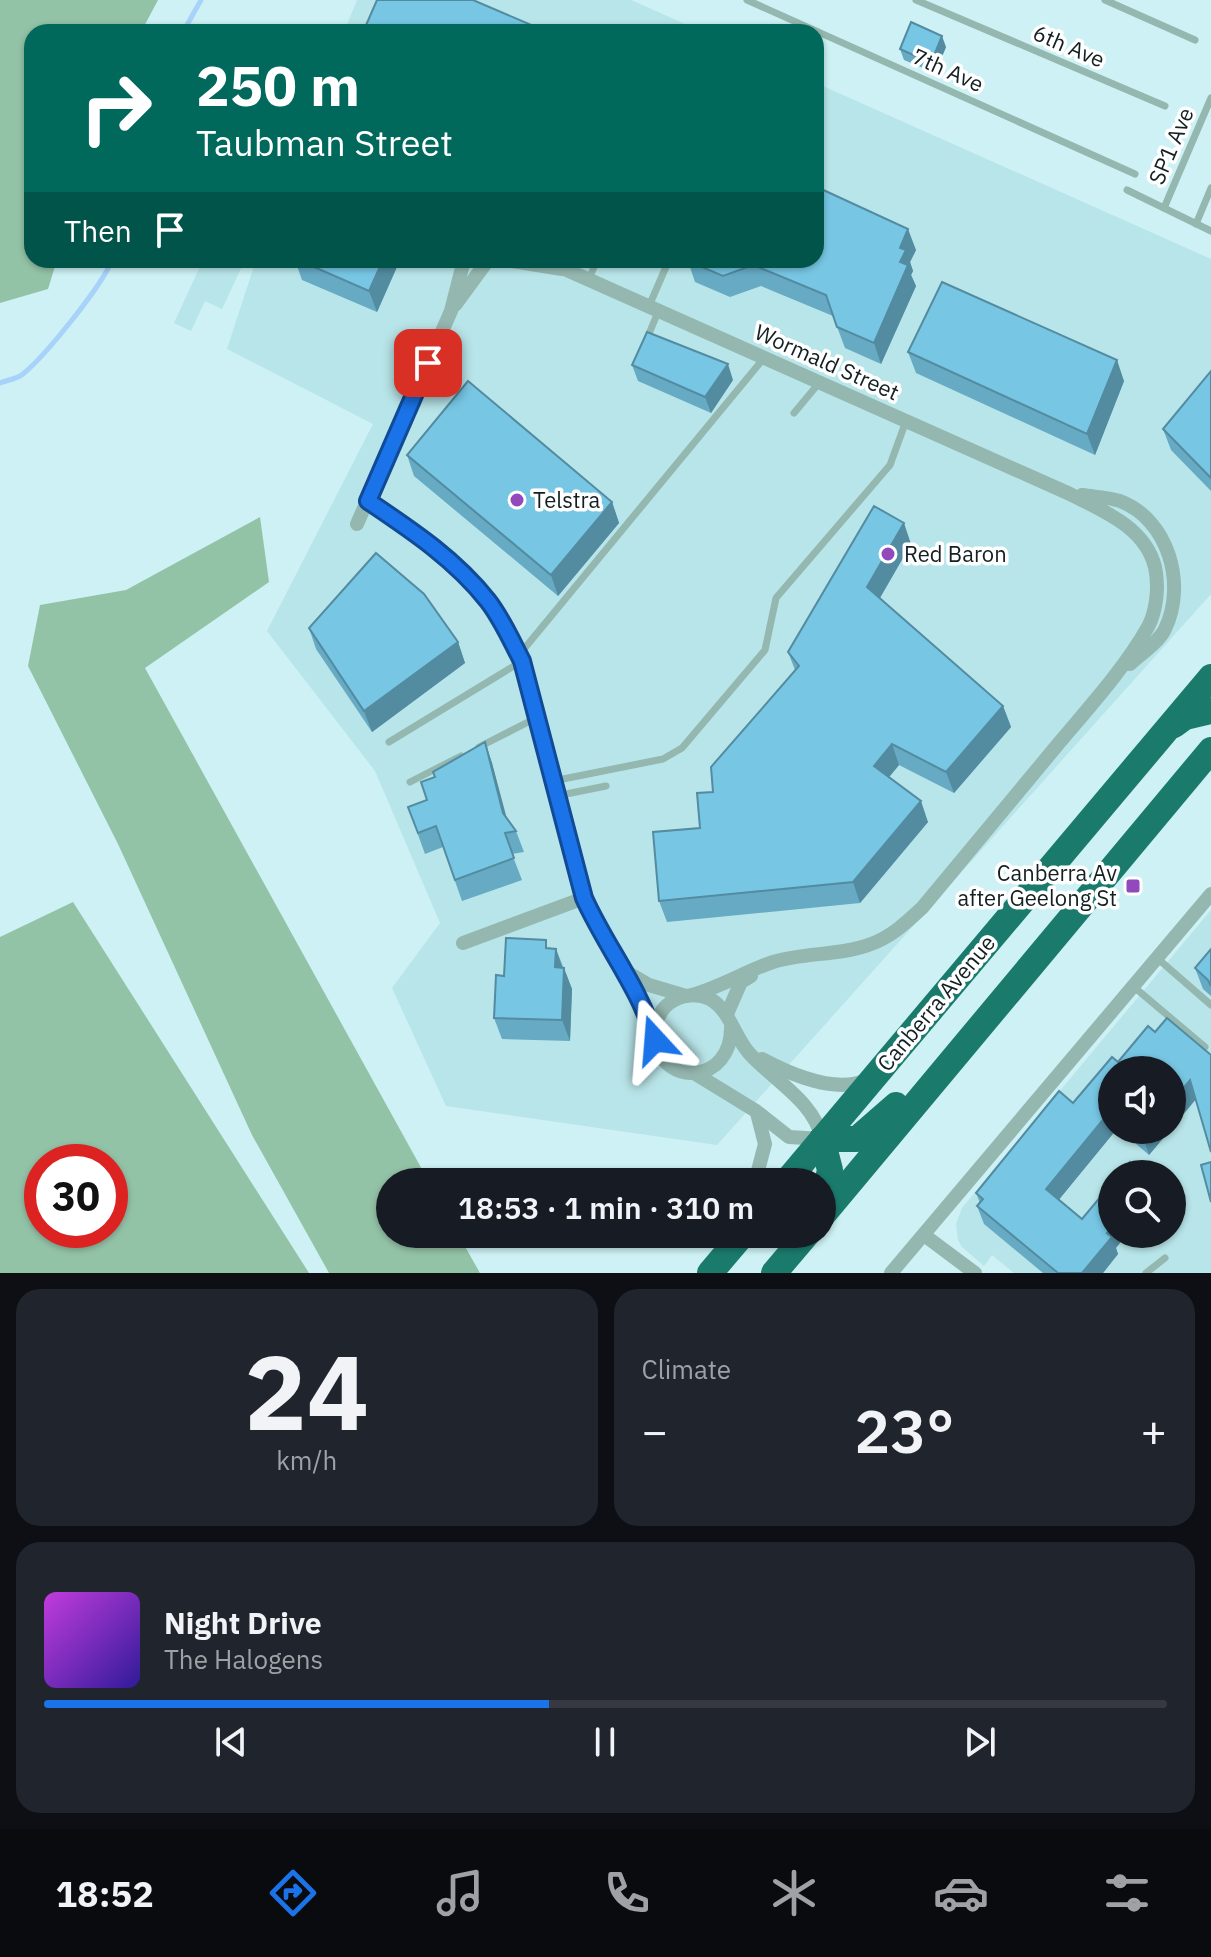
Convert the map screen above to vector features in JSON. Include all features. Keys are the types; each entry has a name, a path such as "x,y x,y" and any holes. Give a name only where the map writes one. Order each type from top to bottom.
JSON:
{"highway":[{"name":"Canberra Avenue","path":"798,1168 1211,677"},
{"path":"1162,735 1185,717 1211,711"},
{"path":"836,1199 1207,758"},
{"path":"829,1168 822,1139 857,1139 970,1039"},
{"path":"710,1273 731,1248"},
{"path":"774,1273 795,1248"}],"street":[{"path":"357,524 451,311 462,268"},
{"path":"451,311 482,268"},
{"name":"Wormald Street","path":"555,268 589,279 1070,494 1127,525 1148,549 1155,567 1155,608 1149,625 1107,685 922,908 898,930 872,944 804,954 771,963 712,990 689,996"},
{"path":"368,501 444,555 489,602 506,629 520,658 538,717 584,898 596,926 625,971 648,1016 659,1054 668,1065 680,1071 707,1071 727,1054 732,1041 729,1021"},
{"path":"891,1273 1211,894"},
{"path":"463,943 584,898"},
{"name":"Wormald Street","path":"729,1021 741,982 771,963"},
{"path":"625,971 649,985 689,996 706,997 718,1004 748,1052 810,1111 819,1125 822,1139 789,1137 756,1111 694,1073"},
{"path":"655,1040 655,1027 660,1014 669,1004 689,996"},
{"path":"748,1052 789,1071 829,1085 845,1086 866,1081 894,1053"},
{"path":"756,1111 765,1144 759,1168"},
{"path":"924,1235 975,1273"},
{"path":"710,1273 723,1248"}],"lane":[{"name":"7th Ave","path":"747,0 801,24"},
{"name":"6th Ave","path":"916,0 1165,106"},
{"path":"1105,0 1195,40"},
{"name":"7th Ave","path":"824,35 1135,174"},
{"name":"SP1 Ave","path":"1164,208 1211,98"},
{"path":"1196,224 1211,188"},
{"path":"1127,190 1211,231"},
{"path":"589,279 594,268"},
{"path":"641,354 666,268"},
{"path":"389,742 520,658 764,358"},
{"path":"794,413 819,383"},
{"path":"555,788 663,759 682,748 765,650 776,598 890,465 906,421"},
{"path":"410,782 538,717"},
{"path":"555,788 606,786"},
{"path":"1157,958 1211,1005"},
{"path":"1133,986 1205,1047"},
{"path":"1146,1273 1165,1258"}],"shaded area":[{"path":"357,0 631,0 685,24 347,24"},
{"path":"824,87 1211,259 1211,594 717,1145 446,1106 392,988 440,923 375,771 267,631 373,424 227,349 253,268 824,268"},
{"path":"199,268 241,268 222,309 205,301 191,331 174,323"},
{"path":"1211,910 1211,1273 1014,1273 992,1255 984,1266 962,1247 956,1224 962,1208"}],"green space":[{"path":"0,0 158,0 145,24 24,24 24,268 55,268 48,289 0,303"},
{"path":"260,517 269,582 145,668 421,1168 376,1168 376,1248 466,1248 480,1273 329,1273 252,1135 118,844 28,666 40,605 126,590"},
{"path":"73,902 309,1273 0,1273 0,937"}],"building":[{"path":"377,0 473,0 529,24 366,24"},
{"path":"911,22 942,36 931,63 900,49"},
{"path":"824,190 908,229 900,248 906,250 900,262 908,265 874,343 837,327 826,295 760,268 824,268"},
{"path":"316,268 379,268 369,291"},
{"path":"704,268 745,268 723,276"},
{"path":"942,282 1117,360 1087,434 908,352"},
{"path":"647,332 728,364 705,397 632,365"},
{"path":"1211,371 1211,478 1163,429"},
{"name":"Telstra","path":"468,381 612,502 551,575 407,455"},
{"path":"874,506 904,523 867,587 1003,706 946,772 892,744 874,766 921,801 853,882 659,901 653,832 700,828 697,793 713,792 711,767 799,666 788,652"},
{"path":"376,553 424,594 458,642 364,711 309,628"},
{"path":"485,742 503,813 516,831 505,833 514,858 455,880 436,826 418,833 408,807 427,800 421,782 435,777 433,772"},
{"path":"506,938 546,940 546,948 556,949 555,967 564,968 562,1020 494,1018 496,975 504,976"},
{"path":"1211,949 1211,986 1195,968"},
{"path":"1167,1018 1211,1055 1211,1152 1190,1080 1186,1085 1186,1056 1123,1056 1148,1026 1155,1032"},
{"path":"1098,1074 1098,1126 1046,1189 1082,1219 1098,1200 1098,1248 1103,1248 1082,1273 1058,1273 977,1206 983,1199 976,1193 1059,1091 1073,1103"},
{"path":"1211,1162 1211,1202 1201,1165"}],"waterway":[{"path":"188,24 201,0"},
{"path":"0,383 21,376 33,365 72,320 108,268"}],"place":[{"name":"Telstra","path":"517,500"},
{"name":"Red Baron","path":"888,554"},
{"name":"Canberra Av after Geelong St","path":"1133,886"}],"route":[{"path":"428,363 368,501 444,555 489,602 506,629 522,661 584,898 596,926 625,971 648,1016 655,1040"}]}
